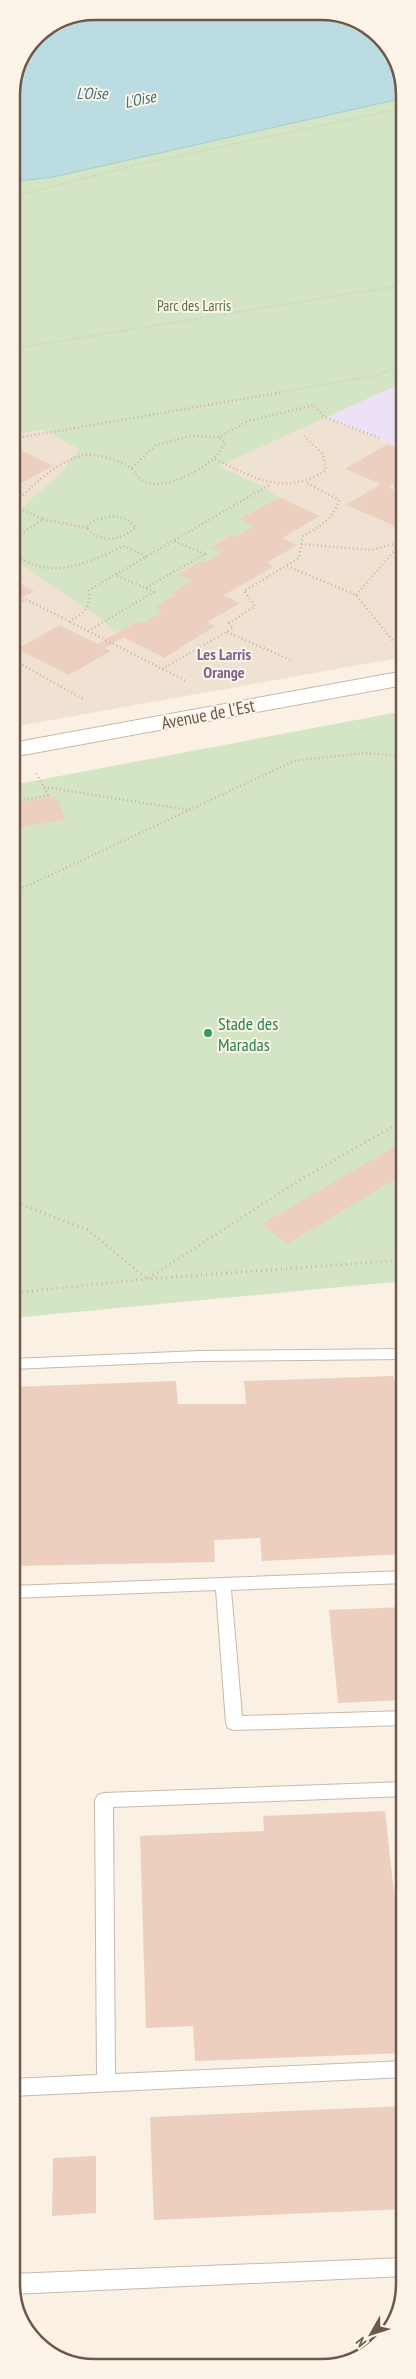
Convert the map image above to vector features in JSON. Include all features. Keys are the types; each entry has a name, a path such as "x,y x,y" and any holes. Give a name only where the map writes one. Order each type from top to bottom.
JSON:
{"street":[{"name":"Avenue de l'Est","path":"20,749 396,679"}],"lane":[{"path":"20,1364 200,1356 396,1354"},
{"path":"20,1592 396,1578"},
{"path":"224,1584 234,1723 396,1718"},
{"path":"106,2084 104,1800 396,1789"},
{"path":"20,2088 396,2069"},
{"path":"20,2284 396,2268"}],"path":[{"path":"20,195 140,164 396,110"},
{"path":"20,347 396,286"},
{"path":"20,345 25,347"},
{"path":"20,438 378,375 396,367"},
{"path":"132,468 156,445 190,436 219,437 248,422 314,405 324,417 380,438"},
{"path":"215,459 271,484 300,485 315,480 326,470 327,460 322,449 304,436"},
{"path":"20,498 38,482 78,456 93,454 132,468 138,478 155,484 175,482 215,459 223,451 225,443 219,437"},
{"path":"162,669 233,628 229,623 255,606 244,591 299,558 303,536 319,528 336,513 339,500 307,483"},
{"path":"69,621 84,614 90,603 88,590 148,557 271,484"},
{"path":"20,509 43,519 87,528 89,532 98,536 114,538 124,536 136,527 127,519 108,517 92,522 87,528"},
{"path":"20,534 43,519"},
{"path":"114,538 123,546 148,557"},
{"path":"145,588 205,554 174,541"},
{"path":"301,544 371,550 396,543"},
{"path":"20,561 38,569 67,566 93,561 123,546"},
{"path":"356,596 396,550"},
{"path":"287,566 356,596 394,642"},
{"path":"88,630 154,592 115,575"},
{"path":"20,602 24,599 186,681"},
{"path":"227,631 293,660"},
{"path":"20,663 85,700"},
{"path":"20,889 294,761 363,753 396,755"},
{"path":"20,754 48,795 20,800"},
{"path":"44,788 189,810"},
{"path":"148,1279 295,1183 396,1125"},
{"path":"20,1204 88,1230 148,1279"},
{"path":"20,1291 148,1279 396,1261"}],"shaded area":[{"path":"396,363 396,446 326,418 304,391"},
{"path":"396,367 396,658 20,726 20,434 266,396"}],"green space":[{"name":"Parc des Larris","path":"396,100 396,386 219,466 262,486 279,497 239,518 254,526 235,537 229,535 210,546 223,552 203,563 199,562 177,573 192,581 171,593 175,595 155,607 163,612 143,623 138,621 116,633 103,620 20,563 20,509 60,474 79,449 44,430 20,434 20,181 53,177"},
{"name":"Stade des Maradas","path":"396,713 396,1282 20,1317 20,783"}],"water":[{"name":"L’Oise","path":"81,21 335,21 350,26 367,36 377,46 390,66 395,85 396,100 53,177 20,181 20,90 26,66 42,42 66,26"}],"building":[{"path":"388,444 396,448 396,482 388,487 396,490 396,527 346,505 381,484 345,469"},
{"path":"20,450 53,466 20,484"},
{"path":"279,497 320,516 282,538 297,545 268,562 273,567 224,595 240,603 208,622 215,626 164,658 123,637 105,648 111,651 69,675 20,650 20,648 59,625 98,644 138,621 143,623 163,612 155,607 175,595 170,593 192,581 177,574 223,552 210,547 230,535 235,537 254,526 239,519"},
{"path":"20,584 34,591 20,599"},
{"path":"55,796 66,819 20,828 20,803"},
{"path":"396,1146 396,1179 287,1244 262,1224"},
{"path":"393,1376 396,1386 396,1554 262,1561 260,1538 214,1540 215,1562 20,1566 20,1387 176,1381 178,1404 246,1404 244,1381"},
{"path":"396,1607 396,1700 338,1703 329,1610"},
{"path":"385,1811 396,1911 396,2053 195,2061 193,2026 146,2028 140,1836 264,1831 263,1816"},
{"path":"396,2106 396,2209 154,2220 150,2117"},
{"path":"96,2156 96,2213 52,2216 53,2158"}],"place":[{"name":"Stade des Maradas","path":"208,1033"}],"district":[{"name":"Les Larris Orange","path":"224,663"}],"water label":[{"name":"L'Oise","path":"140,99"}]}
